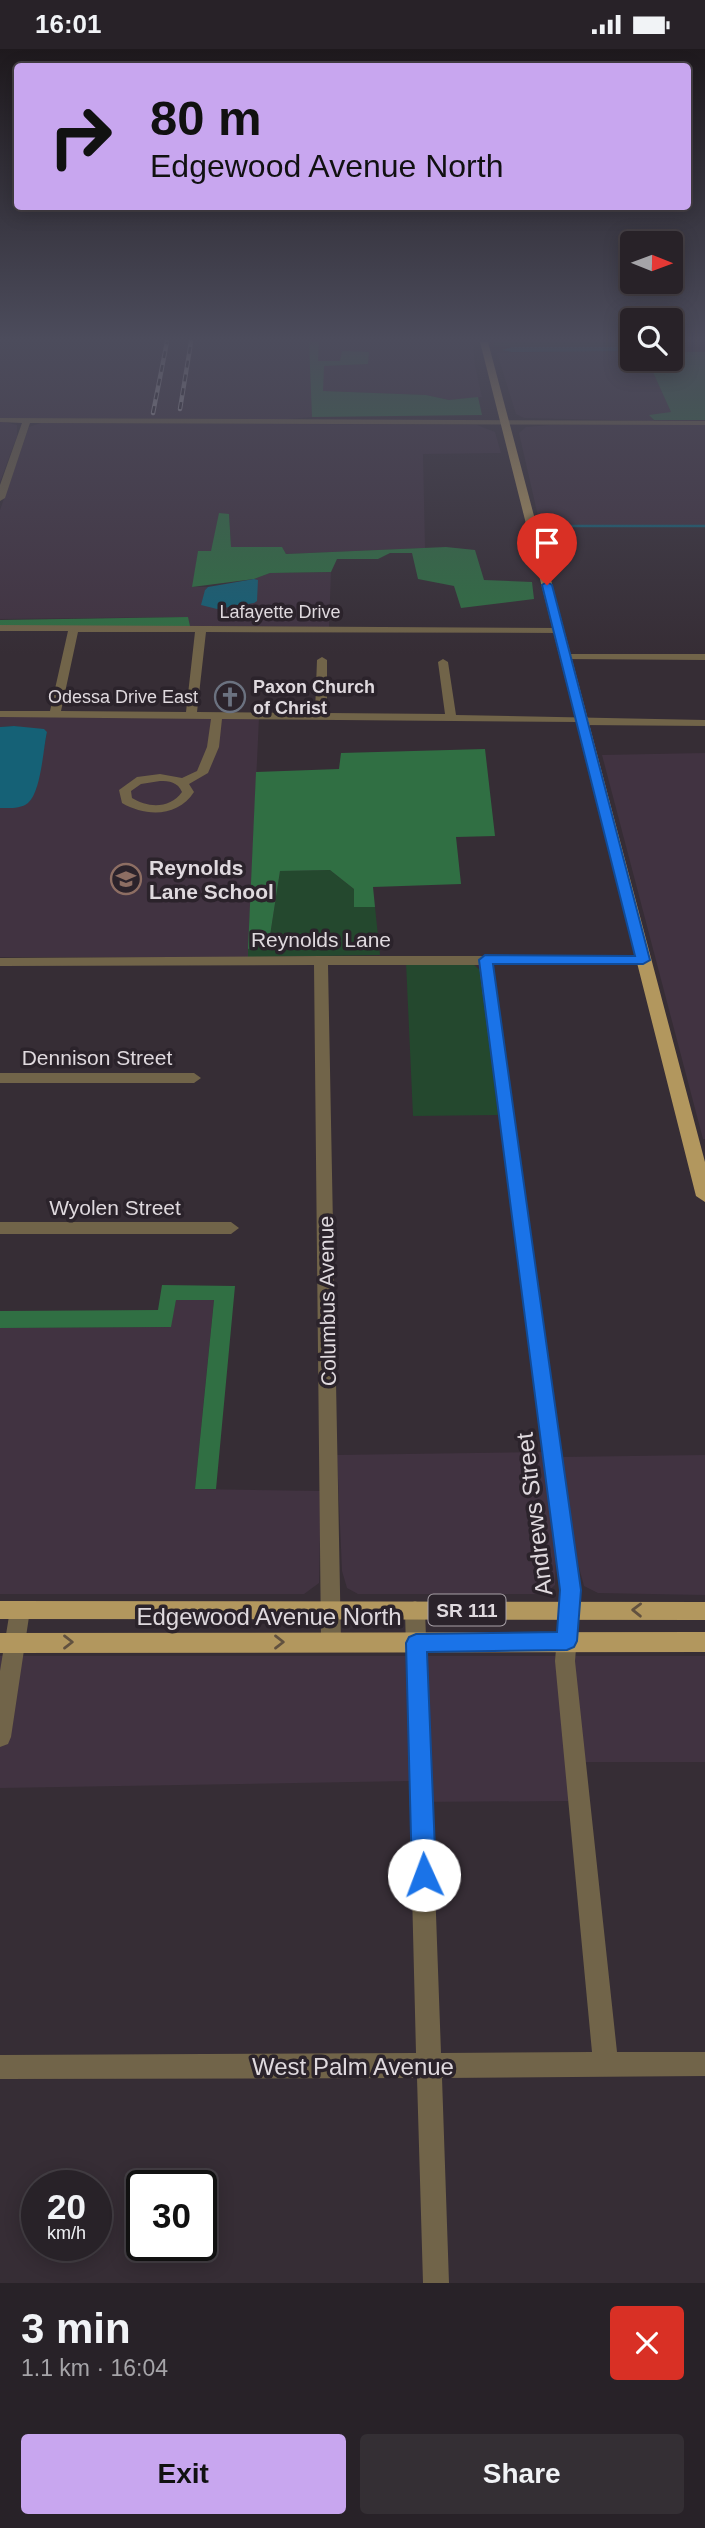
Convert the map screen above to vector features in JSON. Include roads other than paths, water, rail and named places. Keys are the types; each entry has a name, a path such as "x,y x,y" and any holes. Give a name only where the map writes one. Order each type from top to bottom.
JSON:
{"main road":[{"path":"509,446 705,1196"},
{"name":"Edgewood Avenue North","path":"10,1610 705,1611"},
{"name":"Edgewood Avenue North","path":"7,1643 705,1642"}],"street":[{"path":"0,498 18,446"},
{"name":"Lafayette Drive","path":"0,628 559,631"},
{"path":"55,715 74,628"},
{"path":"191,715 201,629"},
{"path":"566,657 705,657"},
{"path":"321,716 322,660"},
{"path":"443,662 451,717"},
{"name":"Odessa Drive East","path":"0,714 451,717 705,723"},
{"path":"183,783 188,792 186,797 172,806 140,807 131,804 124,795 130,785 145,778 165,777 183,783 202,773 213,747 217,716"},
{"name":"Columbus Avenue","path":"321,960 331,1643"},
{"name":"Andrews Street","path":"485,960 570,1590 565,1661 606,2065"},
{"name":"Reynolds Lane","path":"0,962 643,960"},
{"name":"Dennison Street","path":"0,1078 194,1078"},
{"name":"Wyolen Street","path":"0,1228 230,1228"},
{"path":"0,1737 10,1610"},
{"path":"415,1610 436,2283"},
{"name":"West Palm Avenue","path":"0,2067 705,2064"}],"water":[{"path":"258,580 257,601 254,603 217,609 201,605 208,587"},
{"path":"0,727 44,729 47,732 41,770 36,790 28,803 18,807 0,808"}],"waterway":[{"path":"552,526 705,526"}],"place":[{"name":"Paxon Church of Christ","path":"230,697"},
{"name":"Reynolds Lane School","path":"126,879"}]}
